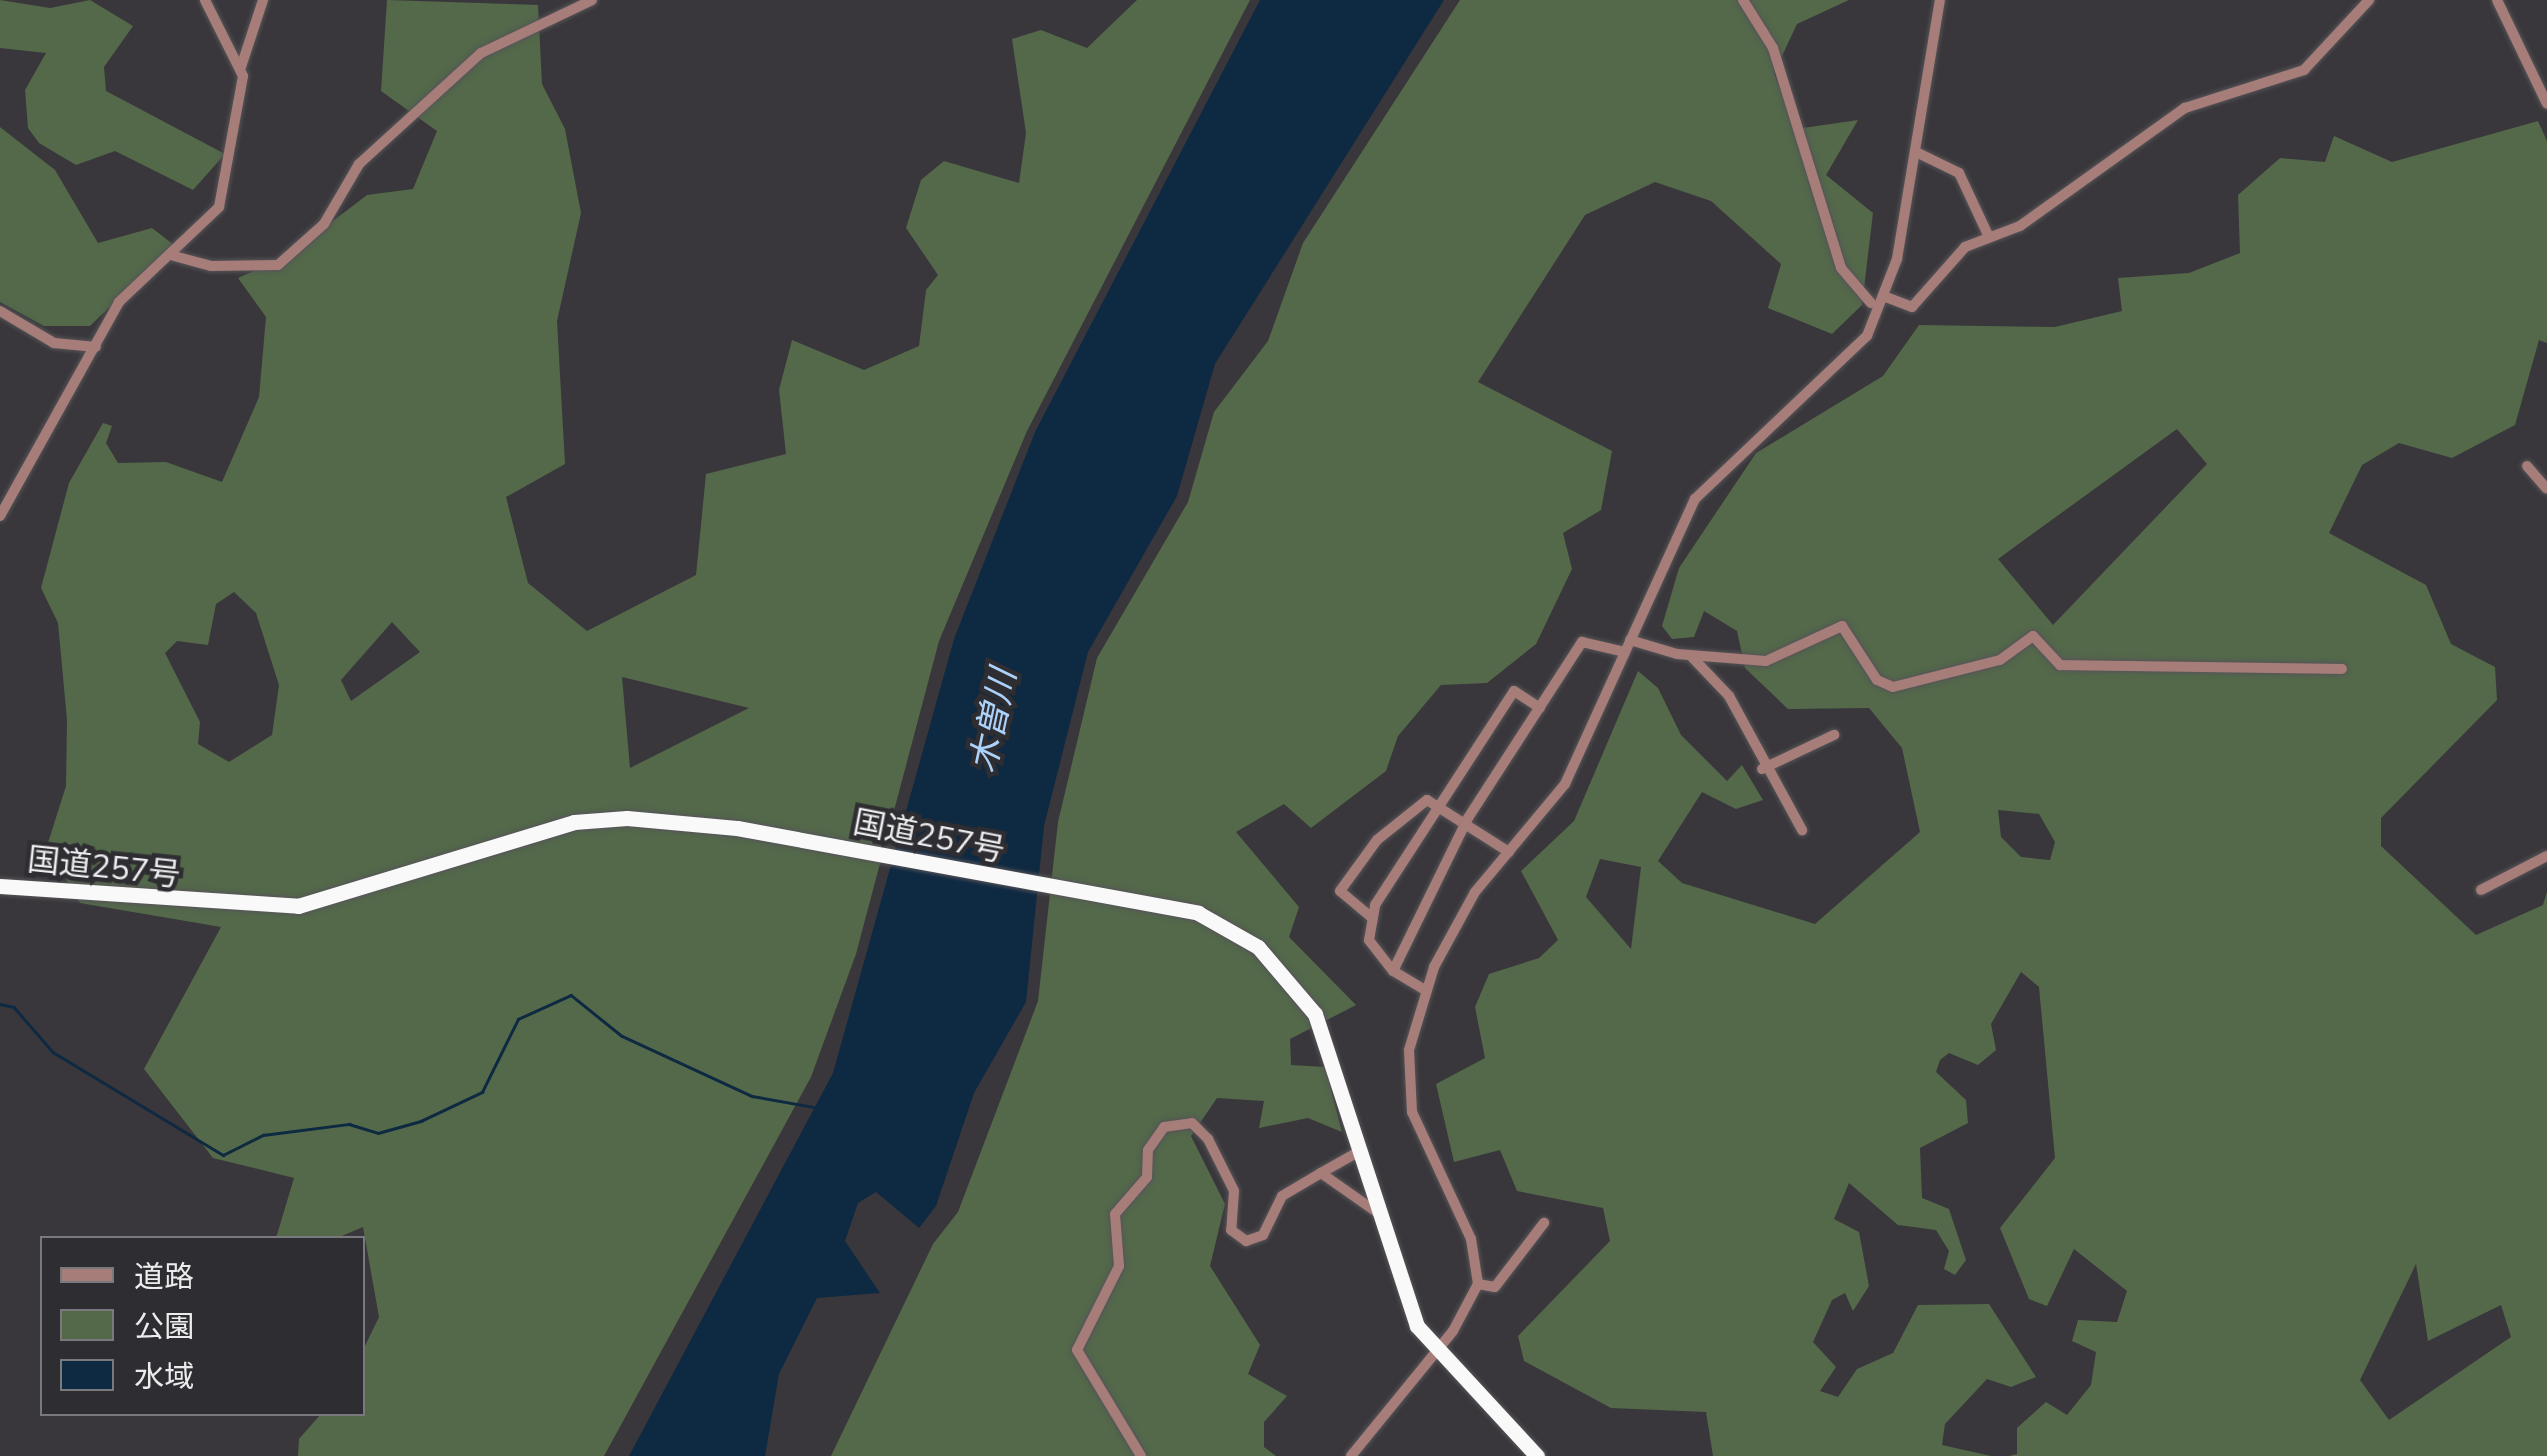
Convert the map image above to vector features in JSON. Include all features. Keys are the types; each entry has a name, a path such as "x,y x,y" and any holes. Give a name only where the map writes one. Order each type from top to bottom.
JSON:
{"highway":[{"name":"国道257号","path":"0,886 283,907 348,896 574,822 737,828 1198,913 1258,947 1296,985 1324,1032 1403,1297 1434,1352 1536,1456"}],"street":[{"path":"205,0 241,67"},
{"path":"0,516 119,302 174,256 219,207 241,67 262,0"},
{"path":"174,256 211,266 278,265 324,224 372,151 486,48 592,0"},
{"path":"1743,0 1773,48 1841,268 1870,303"},
{"path":"1351,1456 1434,1352 1478,1284 1471,1239 1412,1112 1409,1050 1425,990 1464,910 1565,784 1707,482 1850,359 1886,297 1916,152 1940,0"},
{"path":"1886,297 1912,307 1988,234 2020,226 2185,108 2304,70 2369,0"},
{"path":"2497,0 2547,104"},
{"path":"1916,152 1959,173 1988,234"},
{"path":"0,311 54,342 96,347"},
{"path":"2527,466 2547,489"},
{"path":"1630,640 1690,655 1766,661 1842,626 1877,680 1893,687 2000,660 2032,636 2060,665 2342,669"},
{"path":"1393,970 1468,818 1582,642 1625,652"},
{"path":"1690,655 1730,696 1762,768 1802,830"},
{"path":"1425,990 1393,970 1369,940 1372,918 1514,691 1540,708"},
{"path":"1762,768 1834,735"},
{"path":"1372,918 1340,891 1377,840 1426,800 1468,818 1509,852"},
{"path":"2481,890 2547,856"},
{"path":"1141,1456 1077,1350 1119,1266 1115,1214 1147,1177 1148,1150 1172,1122 1200,1128 1234,1192 1231,1230 1246,1241 1264,1235 1282,1196 1360,1152"},
{"path":"1322,1173 1378,1213"},
{"path":"1478,1284 1495,1287 1544,1223"}],"green space":[{"path":"0,0 50,8 90,0 133,26 104,67 106,91 225,154 193,190 115,151 76,165 39,143 28,128 25,90 46,53 0,48"},
{"path":"387,0 538,5 542,84 565,129 581,213 557,321 565,464 506,497 528,583 587,631 696,575 706,474 786,454 779,390 792,340 864,370 919,346 926,290 938,275 906,228 921,180 944,161 1019,183 1026,133 1012,39 1041,30 1087,48 1137,0 1250,0 1027,431 939,641 856,954 811,1077 604,1456 298,1456 299,1439 319,1416 365,1416 365,1346 379,1317 363,1227 342,1236 277,1236 294,1178 213,1158 144,1069 221,927 80,903 47,846 66,786 67,720 58,623 41,588 69,483 103,423 112,426 106,443 118,463 166,462 222,482 259,397 266,317 238,278 287,256 367,195 413,189 437,131 381,91","holes":["234,592 256,613 279,685 272,735 229,762 198,744 200,722 165,653 177,641 208,645 216,604","392,622 420,652 351,701 341,680","622,677 749,708 630,768"]},
{"path":"1460,0 1849,0 1797,24 1774,73 1796,129 1858,120 1826,175 1873,213 1862,305 1832,334 1768,308 1781,264 1711,201 1655,182 1585,215 1478,382 1612,451 1601,510 1563,533 1572,569 1536,644 1487,683 1441,685 1398,736 1386,771 1311,828 1284,804 1236,832 1299,907 1289,937 1356,1005 1290,1039 1291,1065 1325,1067 1342,1132 1308,1118 1259,1128 1264,1101 1217,1098 1191,1136 1225,1204 1210,1266 1260,1345 1248,1374 1287,1396 1264,1422 1264,1447 1276,1456 831,1456 933,1244 958,1212 1038,1001 1058,822 1097,658 1188,502 1214,412 1268,341 1303,243"},
{"path":"2538,121 2547,141 2547,343 2539,340 2515,425 2452,458 2399,443 2362,465 2329,533 2426,585 2451,644 2495,667 2497,700 2381,818 2381,846 2476,935 2543,905 2547,892 2547,1456 2009,1456 2017,1454 2017,1428 2046,1402 2067,1415 2091,1385 2096,1352 2072,1341 2078,1320 2117,1322 2127,1291 2074,1249 2047,1306 2029,1299 2000,1228 2055,1158 2039,987 2021,972 1991,1024 1996,1050 1978,1065 1949,1053 1940,1060 1936,1072 1966,1100 1968,1123 1920,1148 1922,1198 1949,1209 1966,1260 1955,1275 1944,1269 1949,1251 1936,1230 1898,1225 1849,1183 1834,1219 1859,1232 1869,1286 1853,1311 1845,1293 1832,1300 1813,1342 1836,1367 1820,1391 1838,1397 1857,1369 1893,1353 1918,1305 1989,1304 2036,1377 2011,1387 1987,1379 1945,1424 1942,1445 1991,1456 1713,1456 1706,1412 1611,1408 1524,1361 1518,1336 1610,1241 1603,1208 1517,1191 1500,1150 1454,1162 1436,1084 1485,1058 1475,1007 1489,974 1539,958 1558,940 1521,871 1574,821 1638,671 1658,688 1681,735 1727,781 1742,765 1763,800 1736,809 1702,792 1658,861 1682,883 1815,924 1920,832 1902,748 1869,708 1788,709 1745,668 1737,631 1704,611 1694,637 1672,639 1662,626 1679,568 1756,453 1883,376 1919,325 2055,327 2122,311 2118,278 2189,273 2240,253 2238,195 2280,158 2325,162 2334,136 2392,162","holes":["2177,429 2207,464 2053,625 1998,559","1998,810 2039,814 2055,842 2050,860 2021,857 2001,837","1600,859 1641,867 1631,949 1586,897","2416,1264 2428,1341 2501,1305 2511,1337 2389,1420 2360,1380"]},
{"path":"0,127 55,170 98,243 152,228 174,245 90,326 44,326 0,302"}],"water":[{"name":"木曽川","path":"1260,0 1444,0 1215,364 1177,496 1088,652 1044,826 1026,1002 974,1093 936,1206 919,1228 876,1192 858,1203 845,1241 880,1293 817,1298 779,1374 765,1456 629,1456 833,1073 954,639 1035,432"}],"waterway":[{"path":"0,1004 14,1007 53,1052 223,1155 263,1135 349,1124 378,1133 421,1121 482,1092 518,1019 571,995 622,1036 752,1096 814,1107"}]}
